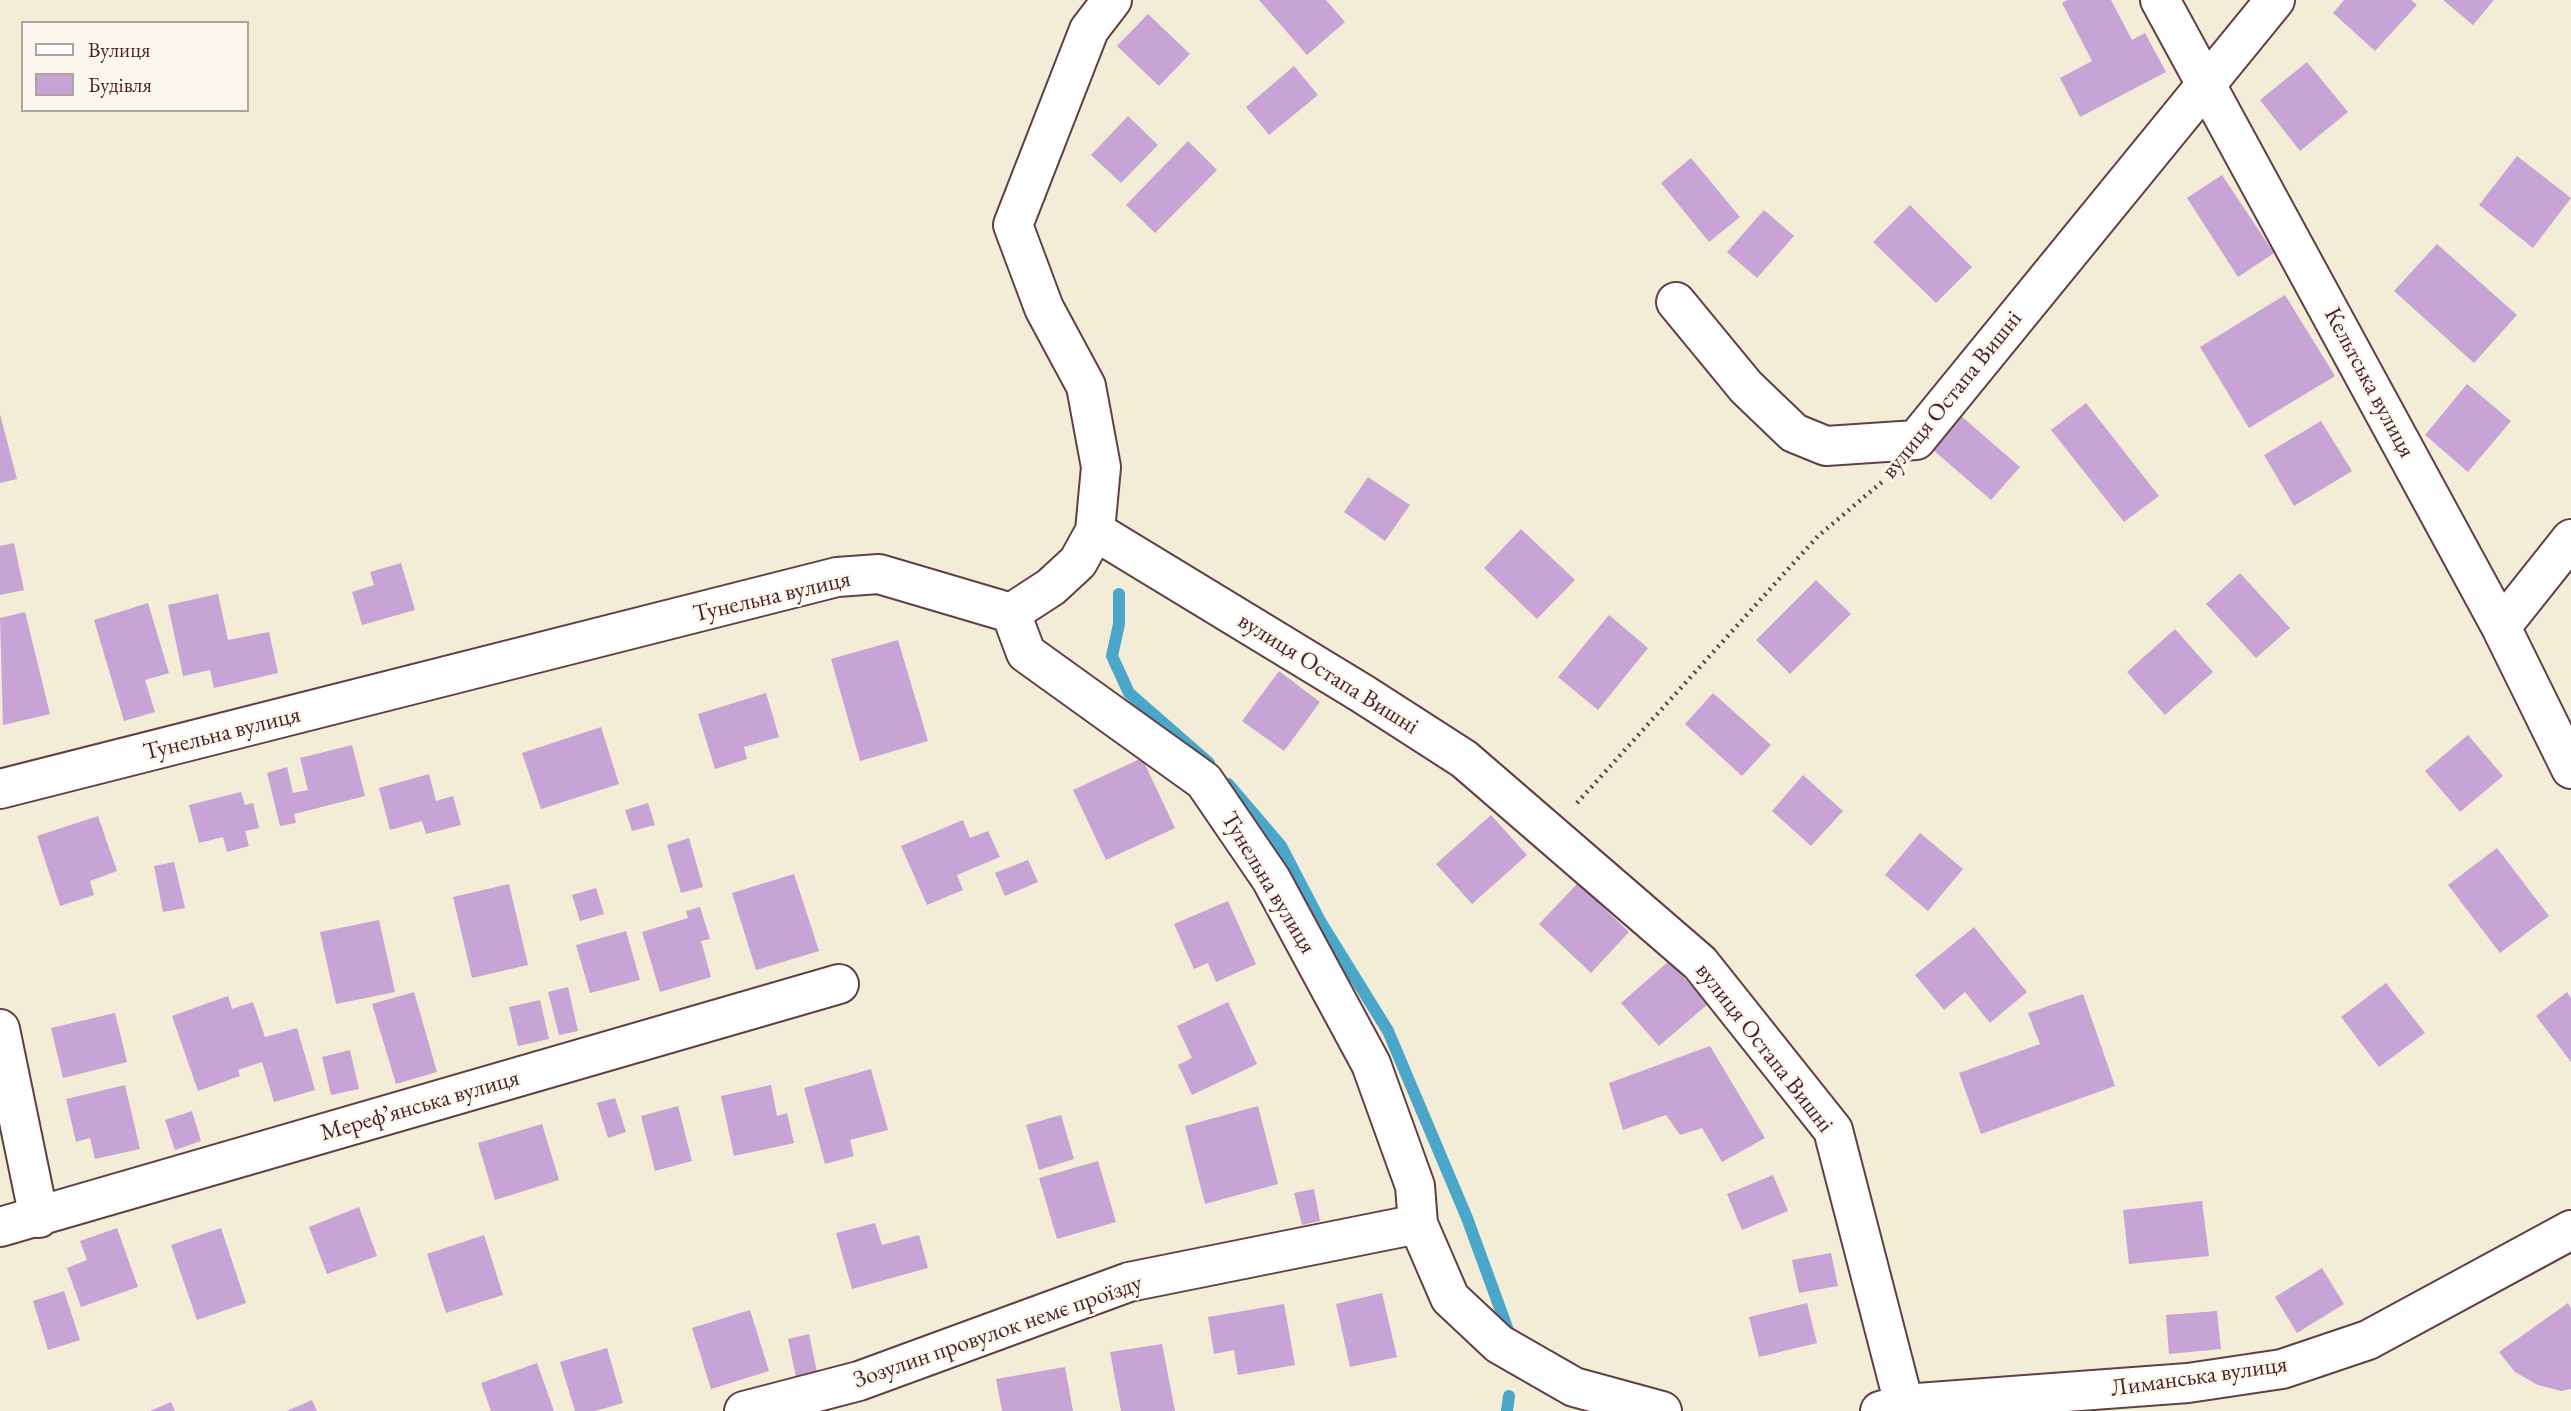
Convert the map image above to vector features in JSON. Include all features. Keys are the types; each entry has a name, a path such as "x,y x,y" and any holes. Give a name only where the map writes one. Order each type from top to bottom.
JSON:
{"street":[{"path":"1011,613 1051,587 1078,562 1096,531 1101,467 1086,386 1044,308 1013,225 1089,30 1112,0"},
{"name":"Кельтська вулиця","path":"2160,0 2208,83 2501,627 2571,769"},
{"name":"вулиця Остапа Вишні","path":"1916,440 2275,0"},
{"path":"1676,302 1746,387 1794,433 1826,446 1916,440"},
{"name":"вулиця Остапа Вишні","path":"1096,531 1363,694 1464,760 1551,832 1699,963 1833,1130 1892,1407"},
{"path":"2501,627 2571,539"},
{"name":"Тунельна вулиця","path":"0,789 837,577 879,574 922,584 1011,613 1026,653 1204,781 1271,879 1371,1064 1415,1186 1418,1224"},
{"name":"Мерефʼянська вулиця","path":"0,1227 39,1218 839,984"},
{"path":"0,1029 39,1218"},
{"path":"1418,1224 1450,1298 1499,1344 1574,1388 1662,1411"},
{"name":"Зозулин провулок немє проїзду","path":"744,1411 859,1381 1129,1282 1418,1224"},
{"name":"Лиманська вулиця","path":"1892,1407 2188,1383 2282,1369 2368,1340 2571,1230"}],"path":[{"name":"вулиця Остапа Вишні","path":"1551,832 1818,536 1892,474 1916,440"}],"building":[{"path":"1259,0 1326,0 1345,22 1307,55"},
{"path":"2067,0 2111,0 2132,40 2145,33 2166,72 2080,117 2060,78 2092,61 2062,3"},
{"path":"2344,0 2411,0 2417,5 2375,51 2333,13"},
{"path":"2443,0 2494,0 2473,25"},
{"path":"1148,14 1190,54 1159,86 1117,46"},
{"path":"2307,62 2348,112 2300,151 2260,100"},
{"path":"1294,66 1318,95 1269,135 1246,107"},
{"path":"1128,116 1158,145 1121,183 1091,155"},
{"path":"1188,141 1217,170 1155,233 1126,205"},
{"path":"2517,156 2571,198 2533,248 2479,205"},
{"path":"1691,158 1740,217 1709,242 1661,183"},
{"path":"2222,175 2274,253 2238,277 2187,198"},
{"path":"1910,205 1972,267 1936,303 1873,242"},
{"path":"1764,210 1794,236 1757,278 1727,252"},
{"path":"2437,244 2517,315 2474,363 2394,291"},
{"path":"2285,295 2335,376 2249,428 2200,347"},
{"path":"2467,384 2511,421 2468,472 2425,435"},
{"path":"2086,403 2159,496 2124,522 2051,430"},
{"path":"0,414 17,479 0,483"},
{"path":"1960,415 2020,467 1991,500 1932,449"},
{"path":"2321,421 2352,471 2294,506 2264,455"},
{"path":"1368,477 1410,505 1385,541 1344,512"},
{"path":"1521,529 1575,580 1537,619 1484,568"},
{"path":"14,543 24,590 0,595 0,546"},
{"path":"401,563 415,610 362,625 352,592 374,585 370,572"},
{"path":"2240,573 2290,628 2256,658 2206,604"},
{"path":"1816,580 1851,614 1790,674 1756,640"},
{"path":"218,594 228,640 269,632 278,673 214,688 210,670 183,676 168,605"},
{"path":"148,603 169,673 145,680 155,712 124,721 94,620"},
{"path":"25,612 50,714 3,725 0,618"},
{"path":"1609,615 1648,648 1598,710 1558,677"},
{"path":"2175,629 2213,672 2165,715 2127,672"},
{"path":"898,640 928,741 860,761 831,659"},
{"path":"1279,671 1320,702 1284,751 1242,721"},
{"path":"766,693 779,737 744,747 747,759 715,769 698,714"},
{"path":"1713,693 1771,745 1742,776 1685,724"},
{"path":"601,727 619,784 541,809 522,753"},
{"path":"2468,735 2503,776 2460,812 2425,771"},
{"path":"352,745 365,796 294,814 296,823 280,826 267,773 287,767 293,793 308,790 300,758"},
{"path":"1142,758 1175,828 1106,860 1073,790"},
{"path":"429,774 436,801 453,796 461,825 426,834 422,821 390,830 379,788"},
{"path":"1803,775 1843,811 1811,846 1772,811"},
{"path":"241,792 245,805 253,803 259,828 245,831 249,846 227,852 223,837 199,843 189,805"},
{"path":"648,803 655,825 632,831 625,810"},
{"path":"1491,815 1527,855 1472,904 1436,864"},
{"path":"98,816 117,871 90,881 94,895 60,906 37,836"},
{"path":"963,820 970,838 988,831 1000,857 957,875 963,890 927,905 901,846"},
{"path":"1920,833 1963,869 1928,911 1885,875"},
{"path":"689,838 703,887 681,893 667,845"},
{"path":"2497,848 2549,916 2500,953 2448,885"},
{"path":"1028,860 1038,882 1005,896 995,873"},
{"path":"174,862 185,908 163,912 154,866"},
{"path":"794,874 819,951 756,970 732,893"},
{"path":"1578,883 1629,932 1591,973 1539,924"},
{"path":"509,884 528,965 472,978 453,897"},
{"path":"596,888 604,914 580,921 572,895"},
{"path":"1228,901 1256,964 1216,982 1208,963 1194,969 1174,924"},
{"path":"700,907 710,939 701,941 711,977 660,992 642,932 688,918 686,911"},
{"path":"379,920 395,992 336,1004 320,932"},
{"path":"1974,927 2027,992 1990,1023 1965,992 1944,1010 1915,975"},
{"path":"626,931 640,980 590,993 576,945"},
{"path":"1669,961 1708,1004 1659,1046 1621,1003"},
{"path":"2386,983 2425,1033 2379,1067 2341,1017"},
{"path":"568,987 578,1031 559,1035 548,992"},
{"path":"414,992 437,1072 396,1084 372,1004"},
{"path":"2567,992 2571,998 2571,1062 2536,1016"},
{"path":"2083,994 2115,1086 1981,1134 1959,1073 2040,1044 2028,1013"},
{"path":"228,996 232,1009 253,1002 265,1037 297,1028 315,1090 274,1102 262,1062 238,1070 240,1076 198,1091 172,1016"},
{"path":"540,1000 549,1039 518,1046 509,1007"},
{"path":"1228,1002 1257,1064 1192,1095 1178,1065 1192,1058 1177,1026"},
{"path":"115,1013 127,1062 63,1078 51,1028"},
{"path":"1710,1046 1765,1138 1722,1162 1702,1128 1680,1135 1666,1115 1623,1130 1609,1083"},
{"path":"350,1050 359,1089 331,1095 322,1057"},
{"path":"871,1069 888,1130 850,1140 854,1156 825,1164 804,1088"},
{"path":"125,1085 140,1149 95,1159 90,1138 76,1142 66,1099"},
{"path":"771,1085 777,1116 787,1113 794,1143 734,1156 721,1096"},
{"path":"615,1098 626,1132 608,1138 597,1103"},
{"path":"678,1106 692,1161 655,1171 641,1116"},
{"path":"1258,1106 1278,1184 1205,1204 1185,1126"},
{"path":"192,1111 201,1141 175,1150 165,1120"},
{"path":"1061,1115 1074,1159 1039,1170 1026,1125"},
{"path":"542,1124 559,1180 495,1200 478,1143"},
{"path":"1098,1161 1116,1222 1057,1239 1039,1178"},
{"path":"1773,1175 1788,1211 1742,1230 1727,1194"},
{"path":"1314,1189 1320,1221 1302,1225 1294,1193"},
{"path":"2202,1201 2209,1256 2129,1264 2123,1210"},
{"path":"359,1207 377,1256 327,1274 309,1227"},
{"path":"875,1223 882,1245 919,1235 928,1268 852,1289 836,1233"},
{"path":"117,1228 138,1287 81,1307 67,1268 87,1260 80,1241"},
{"path":"221,1228 246,1303 197,1320 171,1245"},
{"path":"484,1235 503,1295 446,1313 427,1254"},
{"path":"1831,1253 1838,1286 1799,1293 1792,1260"},
{"path":"2322,1268 2344,1304 2297,1333 2275,1297"},
{"path":"64,1291 80,1340 48,1350 33,1301"},
{"path":"1382,1293 1397,1357 1350,1367 1336,1304"},
{"path":"1807,1303 1817,1343 1759,1357 1749,1317"},
{"path":"2568,1303 2571,1309 2571,1389 2561,1391 2538,1385 2515,1372 2499,1352"},
{"path":"1284,1304 1295,1365 1238,1375 1234,1350 1214,1354 1208,1317"},
{"path":"750,1310 769,1371 711,1389 692,1328"},
{"path":"2217,1311 2221,1349 2169,1354 2166,1315"},
{"path":"809,1334 817,1372 796,1377 788,1339"},
{"path":"1162,1344 1175,1411 1121,1411 1110,1352"},
{"path":"607,1348 623,1403 595,1411 575,1411 560,1362"},
{"path":"537,1363 554,1411 491,1411 481,1383"},
{"path":"1065,1367 1073,1411 1002,1411 996,1379"},
{"path":"312,1400 317,1411 287,1411"},
{"path":"171,1402 175,1411 150,1411"}],"waterway":[{"path":"1119,594 1119,624 1112,656 1129,693 1209,763"},
{"path":"1228,784 1281,846 1320,921 1388,1031 1467,1218 1509,1333"},
{"path":"1507,1411 1509,1396"}]}
